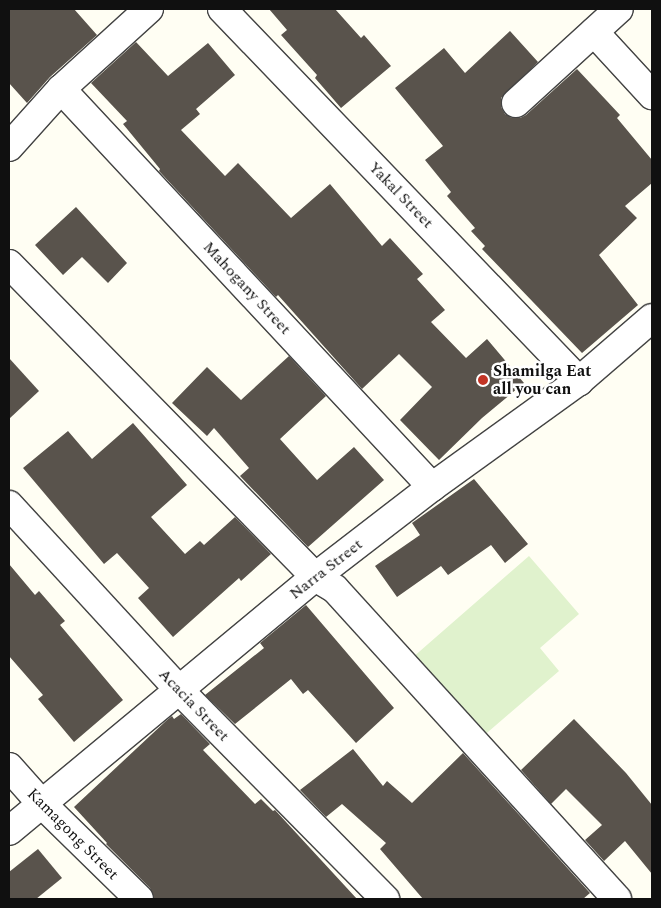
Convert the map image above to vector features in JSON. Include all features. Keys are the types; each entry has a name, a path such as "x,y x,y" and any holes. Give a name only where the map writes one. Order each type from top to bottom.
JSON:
{"street":[{"path":"9,146 61,89 149,9"},
{"name":"Yakal Street","path":"222,9 579,381"},
{"path":"516,103 619,9"},
{"path":"594,32 652,95"},
{"name":"Mahogany Street","path":"61,89 432,487"},
{"path":"9,264 315,577 334,589 617,899"},
{"name":"Narra Street","path":"9,831 315,577 432,487 579,381 652,318"},
{"name":"Acacia Street","path":"9,505 178,690 385,899"},
{"name":"Kamagong Street","path":"9,767 41,803 139,899"}],"green space":[{"path":"529,556 579,614 540,648 559,671 481,738 412,658"}],"building":[{"path":"9,9 74,9 97,35 50,77 27,103 9,83"},
{"path":"269,9 335,9 361,38 364,35 391,66 341,108 315,78 317,75 281,35 287,30"},
{"path":"510,31 538,62 501,98 501,107 505,114 512,118 520,118 526,115 577,69 620,115 617,118 652,160 652,183 625,206 637,218 599,255 638,305 582,353 482,249 485,246 471,231 475,228 447,196 451,192 425,160 443,146 395,88 444,48 465,73"},
{"path":"136,42 168,76 208,43 235,75 196,109 200,114 181,130 225,176 238,163 291,218 330,184 382,246 390,238 423,274 417,279 445,310 431,322 466,358 487,339 524,383 482,418 439,460 400,420 432,387 399,354 362,389 278,295 276,297 159,171 160,169 123,124 127,121 91,83"},
{"path":"76,207 127,263 108,283 82,257 63,275 35,245"},
{"path":"289,356 326,396 280,439 317,480 354,447 384,480 308,547 240,476 249,468 214,428 207,436 172,403 207,367 241,400"},
{"path":"9,358 39,391 9,419"},
{"path":"133,423 187,485 151,517 185,554 200,541 204,545 235,517 271,554 241,581 239,578 173,637 138,598 149,588 117,553 104,564 23,468 68,431 92,459"},
{"path":"474,479 528,544 505,563 491,545 448,575 441,566 397,597 375,566 420,535 412,523"},
{"path":"9,564 35,595 39,591 65,621 60,625 123,700 74,742 38,699 43,695 9,656"},
{"path":"306,605 394,708 356,743 308,690 303,694 291,679 235,724 205,695 264,648 260,643"},
{"path":"181,714 210,744 203,750 255,804 261,799 273,811 275,810 357,899 154,899 150,888 106,844 74,807 167,720 172,716 174,719"},
{"path":"574,719 626,773 652,805 652,874 625,841 604,861 585,840 602,825 566,789 551,804 521,770"},
{"path":"353,749 383,786 387,781 412,803 463,753 590,893 583,899 423,899 380,849 386,843 342,804 326,817 300,790"},
{"path":"38,849 62,878 36,899 9,899 9,872"}],"place":[{"name":"Shamilga Eat all you can","path":"483,380"}]}
